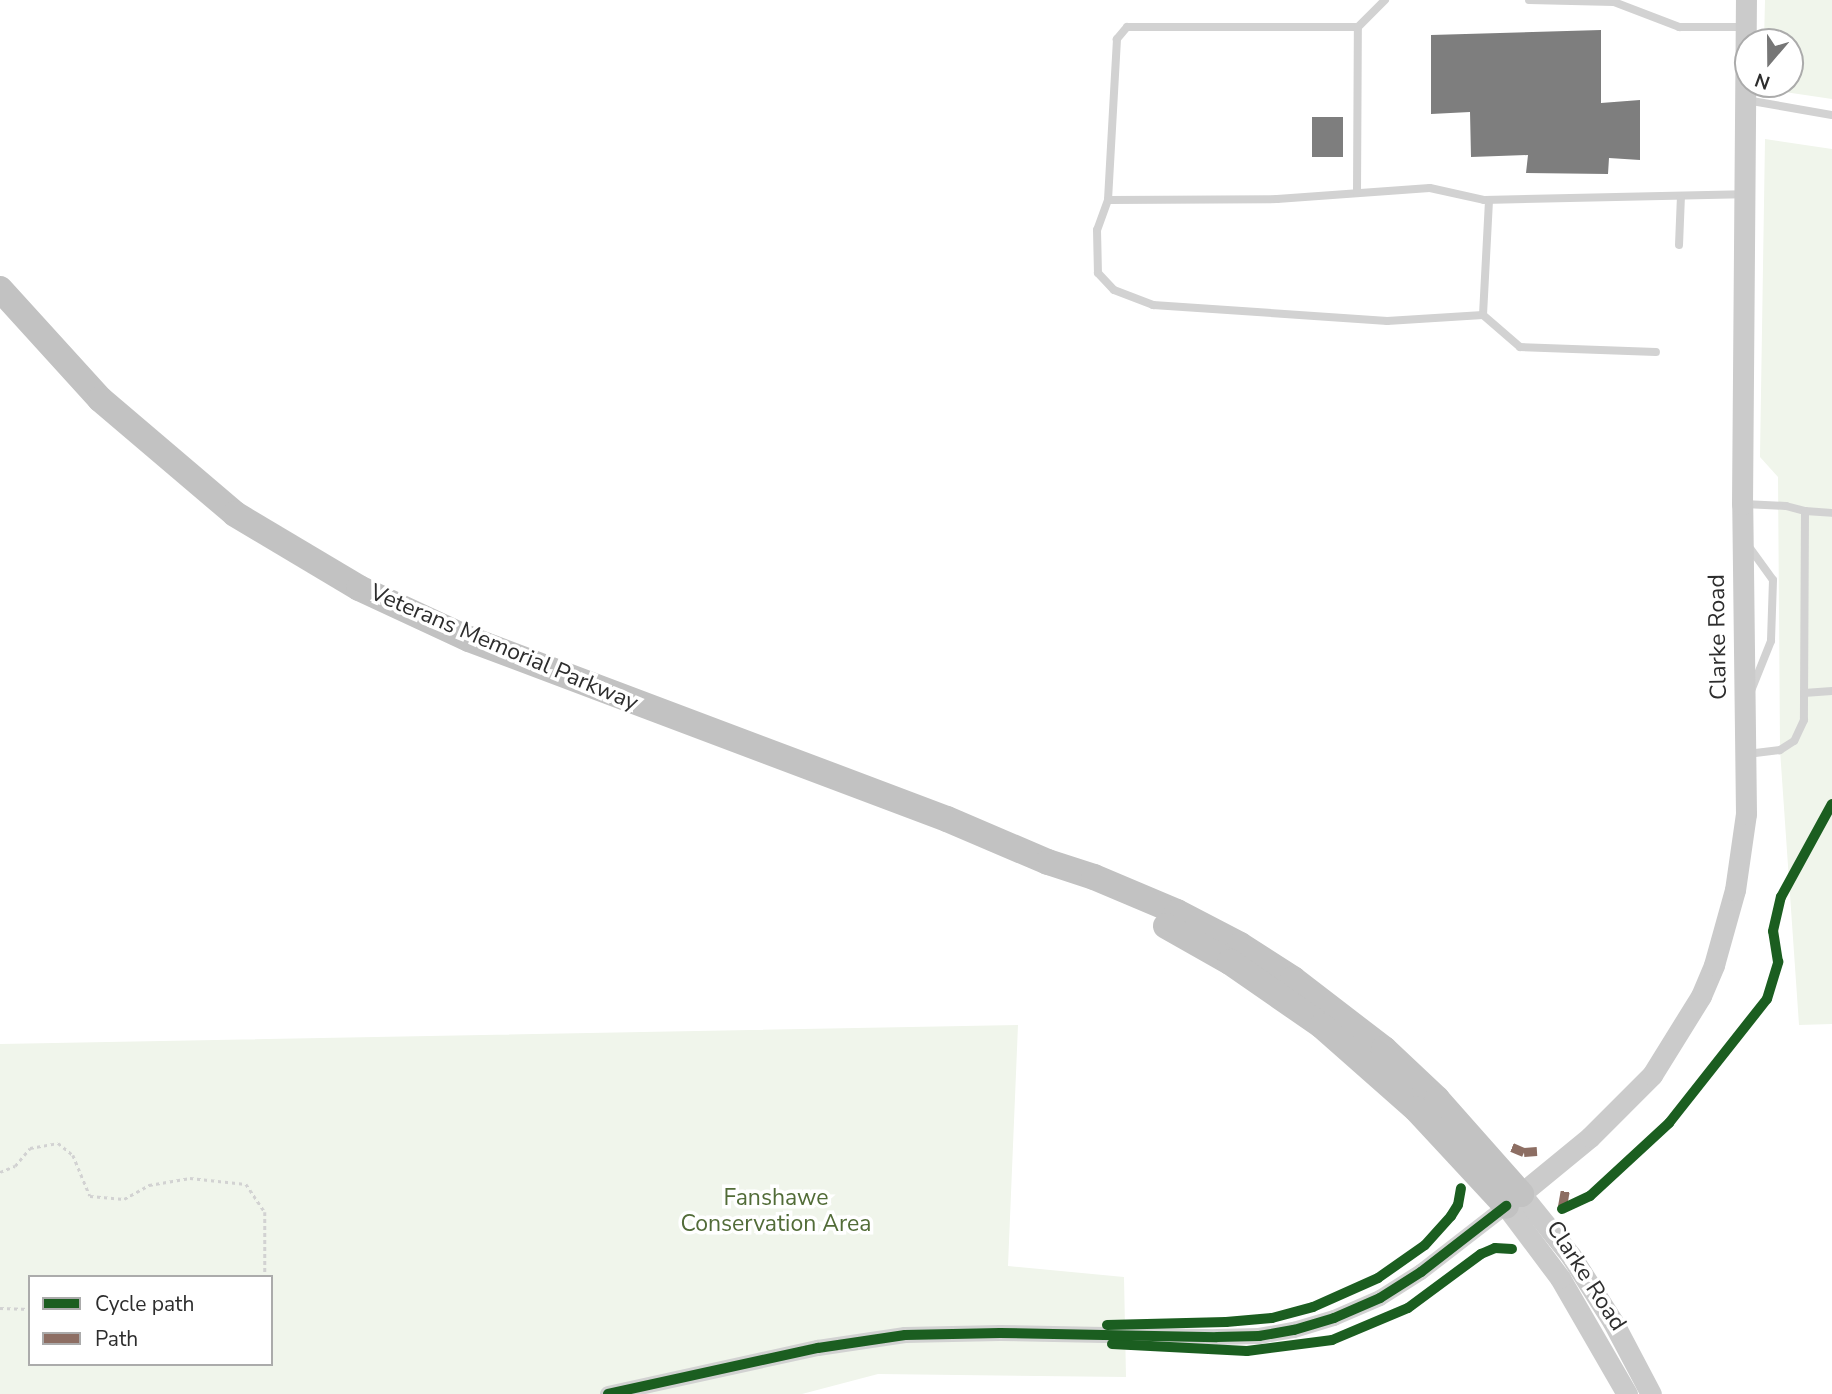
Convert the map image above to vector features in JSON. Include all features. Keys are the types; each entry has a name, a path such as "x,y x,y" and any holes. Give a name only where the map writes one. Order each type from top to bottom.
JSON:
{"highway":[{"name":"Veterans Memorial Parkway","path":"0,289 100,399 235,514 359,588 468,639 947,819 1048,862 1078,881 1230,962 1322,1026 1514,1200"}],"main road":[{"name":"Clarke Road","path":"1514,1200 1590,1137 1651,1075 1701,996 1714,965 1735,890 1746,814 1747,754 1742,504 1746,0"},
{"name":"Clarke Road","path":"1514,1200 1627,1394"},
{"name":"Clarke Road","path":"1514,1200 1571,1256 1612,1322 1651,1394"}],"street":[{"path":"608,1394 818,1348 905,1335 1012,1333 1217,1337 1259,1336 1294,1330 1334,1318 1380,1298 1421,1272 1514,1200"}],"lane":[{"path":"1357,193 1358,27 1385,0"},
{"path":"1529,0 1614,2 1679,27 1746,27"},
{"path":"1358,27 1127,27 1117,39 1108,200 1097,230 1098,272 1114,290 1153,305 1387,321 1483,315 1520,347 1656,352"},
{"path":"1746,100 1832,115"},
{"path":"1108,200 1277,199 1430,188 1489,200 1745,194"},
{"path":"1679,245 1681,196"},
{"path":"1483,315 1489,200"},
{"path":"1742,504 1786,506 1832,513"},
{"path":"1747,754 1780,750 1794,741 1804,720 1805,511"},
{"path":"1743,538 1773,580 1771,641 1746,703"},
{"path":"1804,693 1832,691"}],"path":[{"path":"0,1172 15,1166 30,1147 58,1143 73,1155 90,1196 124,1199 149,1185 190,1178 246,1184 265,1212 265,1275"},
{"path":"0,1308 28,1309"}],"green space":[{"path":"1765,0 1832,0 1832,99 1804,95 1804,28 1764,28"},
{"path":"1765,139 1832,149 1832,1024 1799,1025 1780,750 1778,477 1760,457"},
{"name":"Fanshawe Conservation Area","path":"1018,1025 1008,1266 1124,1277 1126,1377 878,1374 802,1394 0,1394 0,1044"}],"building":[{"path":"1601,30 1601,103 1640,100 1640,160 1609,158 1608,174 1526,173 1528,155 1471,157 1470,112 1431,114 1431,35"},
{"path":"1312,117 1343,117 1343,157 1312,157"}],"marked path":[{"path":"1512,1147 1524,1152 1537,1151"},
{"path":"1562,1209 1566,1186"}],"cycle path":[{"path":"1562,1209 1590,1196 1669,1123 1767,999 1778,962 1773,931 1781,897 1832,804"},
{"path":"1107,1325 1272,1318 1313,1307 1378,1278 1425,1245 1458,1205 1461,1188"},
{"path":"608,1394 818,1348 905,1335 1000,1333 1217,1337 1259,1336 1294,1330 1334,1318 1380,1298 1421,1272 1506,1206"},
{"path":"1112,1344 1247,1351 1332,1340 1408,1308 1481,1254 1495,1248 1512,1249"}]}
